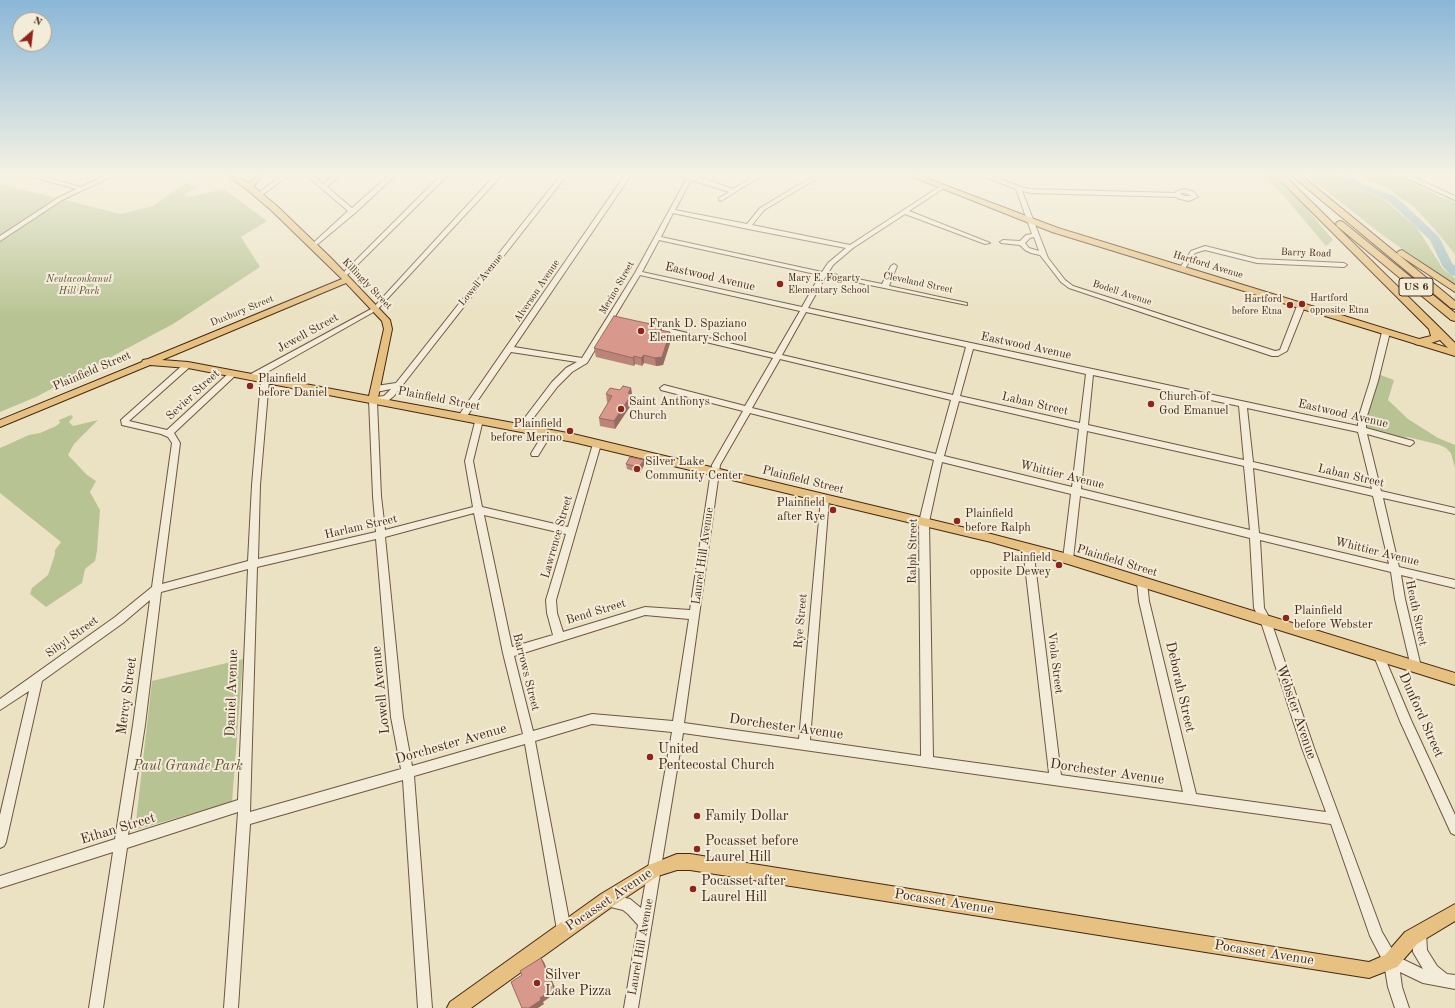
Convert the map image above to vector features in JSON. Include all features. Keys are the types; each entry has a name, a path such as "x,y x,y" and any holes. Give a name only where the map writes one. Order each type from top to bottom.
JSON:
{"highway":[{"path":"1327,222 1455,349"},
{"name":"US 6","path":"1338,222 1455,318"},
{"name":"US 6","path":"1352,222 1455,306"},
{"path":"1359,222 1414,262 1455,289"},
{"path":"1419,342 1436,338 1436,333 1433,327"}],"main road":[{"name":"Killingly Street","path":"288,222 386,320 388,329 374,395"},
{"name":"Hartford Avenue","path":"1034,222 1455,353"},
{"name":"Duxbury Street","path":"146,362 345,278"},
{"name":"Plainfield Street","path":"0,424 146,362 188,365 265,380 374,395 462,417 548,433 596,444 1028,548 1068,559 1455,679"},
{"name":"Pocasset Avenue","path":"456,1008 607,900 654,870 676,862 690,862 1369,970 1391,961 1411,938 1455,912"}],"street":[{"path":"0,239 25,222"},
{"path":"313,246 341,222"},
{"path":"345,278 399,222"},
{"name":"Jewell Street","path":"252,377 375,309 455,222"},
{"name":"Lowell Avenue","path":"425,1008 408,773 397,716 380,535 377,496 374,395 386,398 391,394 527,222"},
{"name":"Alverson Avenue","path":"462,417 596,222"},
{"name":"Merino Street","path":"521,428 559,379 568,370 584,361 638,273 665,222"},
{"path":"728,222 852,247"},
{"path":"748,226 751,222"},
{"name":"Laurel Hill Avenue","path":"631,1008 678,727 716,465 776,357 833,261 891,222"},
{"path":"932,222 987,243"},
{"name":"Bodell Avenue","path":"1031,222 1048,263 1061,279 1071,287 1276,354 1283,351 1301,306"},
{"path":"1022,243 1028,236 1036,235"},
{"name":"Cleveland Street","path":"656,238 965,304"},
{"path":"1003,242 1022,243 1032,252 1043,253"},
{"name":"Barry Road","path":"1182,269 1193,252 1205,248 1257,261 1344,265"},
{"path":"885,286 894,266"},
{"name":"Eastwood Avenue","path":"638,273 1362,430 1410,443"},
{"path":"611,316 623,319"},
{"name":"Laban Street","path":"645,325 776,357 1455,511"},
{"name":"Heath Street","path":"1386,332 1374,381 1362,419 1362,430 1395,569 1400,599 1416,667"},
{"name":"Ralph Street","path":"927,762 924,522 939,458 970,346"},
{"path":"509,349 584,361"},
{"path":"168,434 125,423 125,420 188,365"},
{"path":"1068,559 1090,372"},
{"name":"Sevier Street","path":"168,434 233,374"},
{"name":"Daniel Avenue","path":"231,1008 245,804 245,752 256,475 265,380"},
{"name":"Whittier Avenue","path":"664,388 939,458 1455,584"},
{"name":"Webster Avenue","path":"1243,404 1255,534 1259,607 1266,621 1308,748 1377,936 1391,961 1395,987 1402,1008"},
{"name":"Barrows Street","path":"479,420 469,460 508,653 529,737 564,930"},
{"path":"535,454 548,433"},
{"name":"Mercy Street","path":"96,1008 139,725 176,443 174,438 168,434"},
{"name":"Lawrence Street","path":"559,637 552,613 551,600 596,444"},
{"name":"Rye Street","path":"804,745 825,498"},
{"path":"478,509 489,513 570,532"},
{"name":"Harlam Street","path":"157,589 252,564 380,535 478,509"},
{"name":"Viola Street","path":"1028,548 1056,781"},
{"name":"Deborah Street","path":"1142,582 1144,601 1191,799"},
{"name":"Sibyl Street","path":"0,705 119,620 157,589"},
{"name":"Bend Street","path":"508,653 645,611 695,615"},
{"name":"Dunford Street","path":"1379,656 1406,721 1455,829"},
{"path":"0,842 37,678"},
{"name":"Dorchester Avenue","path":"244,820 592,719 678,727 1335,819"},
{"name":"Ethan Street","path":"0,882 245,804"},
{"path":"607,900 625,904 633,909 645,923"},
{"path":"1419,933 1420,952 1432,971 1450,981"},
{"path":"1391,961 1423,976 1450,981"}],"green space":[{"name":"Neutaconkanut Hill Park","path":"0,222 265,222 241,237 260,267 173,324 36,397 0,412"},
{"path":"1306,222 1318,222 1333,240 1326,246"},
{"path":"1366,222 1410,222 1417,228 1443,269 1455,278 1455,285 1385,237"},
{"path":"1428,222 1455,222 1455,254"},
{"path":"1378,374 1394,380 1388,400 1408,419 1438,438 1455,445 1455,468 1451,453 1440,445 1408,437 1399,439 1364,431 1369,395"},
{"path":"71,415 73,417 69,422 73,426 98,420 74,444 68,455 87,475 96,481 90,492 100,510 97,551 95,561 85,569 82,583 46,607 30,594 32,588 48,575 55,550 61,542 0,493 0,448 29,435 40,433 56,426 60,423 59,420"},
{"name":"Paul Grande Park","path":"243,659 232,802 135,830 152,681"}],"building":[{"name":"Frank D. Spaziano Elementary School","path":"614,316 655,325 654,327 662,329 660,330 670,332 662,357 655,358 644,355 641,358 634,356 633,358 594,348"},
{"path":"623,386 631,388 628,393 632,394 614,421 599,418 612,396 606,394 610,388 620,390"},
{"path":"630,457 644,460 639,467 626,464"},
{"name":"Silver Lake Pizza","path":"541,958 554,988 540,998 541,1000 529,1008 522,1008 511,982 522,975 520,971"}],"waterway":[{"path":"1417,222 1435,239 1447,265 1455,272"}],"place":[{"name":"Mary E. Fogarty Elementary School","path":"780,284"},
{"name":"Hartford opposite Etna","path":"1302,304"},
{"name":"Hartford before Etna","path":"1290,305"},
{"name":"Frank D. Spaziano Elementary School","path":"641,331"},
{"name":"Plainfield before Daniel","path":"250,386"},
{"name":"Church of God Emanuel","path":"1151,404"},
{"name":"Saint Anthonys Church","path":"621,409"},
{"name":"Plainfield before Merino","path":"570,431"},
{"name":"Silver Lake Community Center","path":"637,469"},
{"name":"Plainfield after Rye","path":"833,510"},
{"name":"Plainfield before Ralph","path":"957,521"},
{"name":"Plainfield opposite Dewey","path":"1059,565"},
{"name":"Plainfield before Webster","path":"1286,618"},
{"name":"United Pentecostal Church","path":"650,757"},
{"name":"Family Dollar","path":"697,816"},
{"name":"Pocasset before Laurel Hill","path":"697,849"},
{"name":"Pocasset after Laurel Hill","path":"693,889"},
{"name":"Silver Lake Pizza","path":"537,983"}]}
